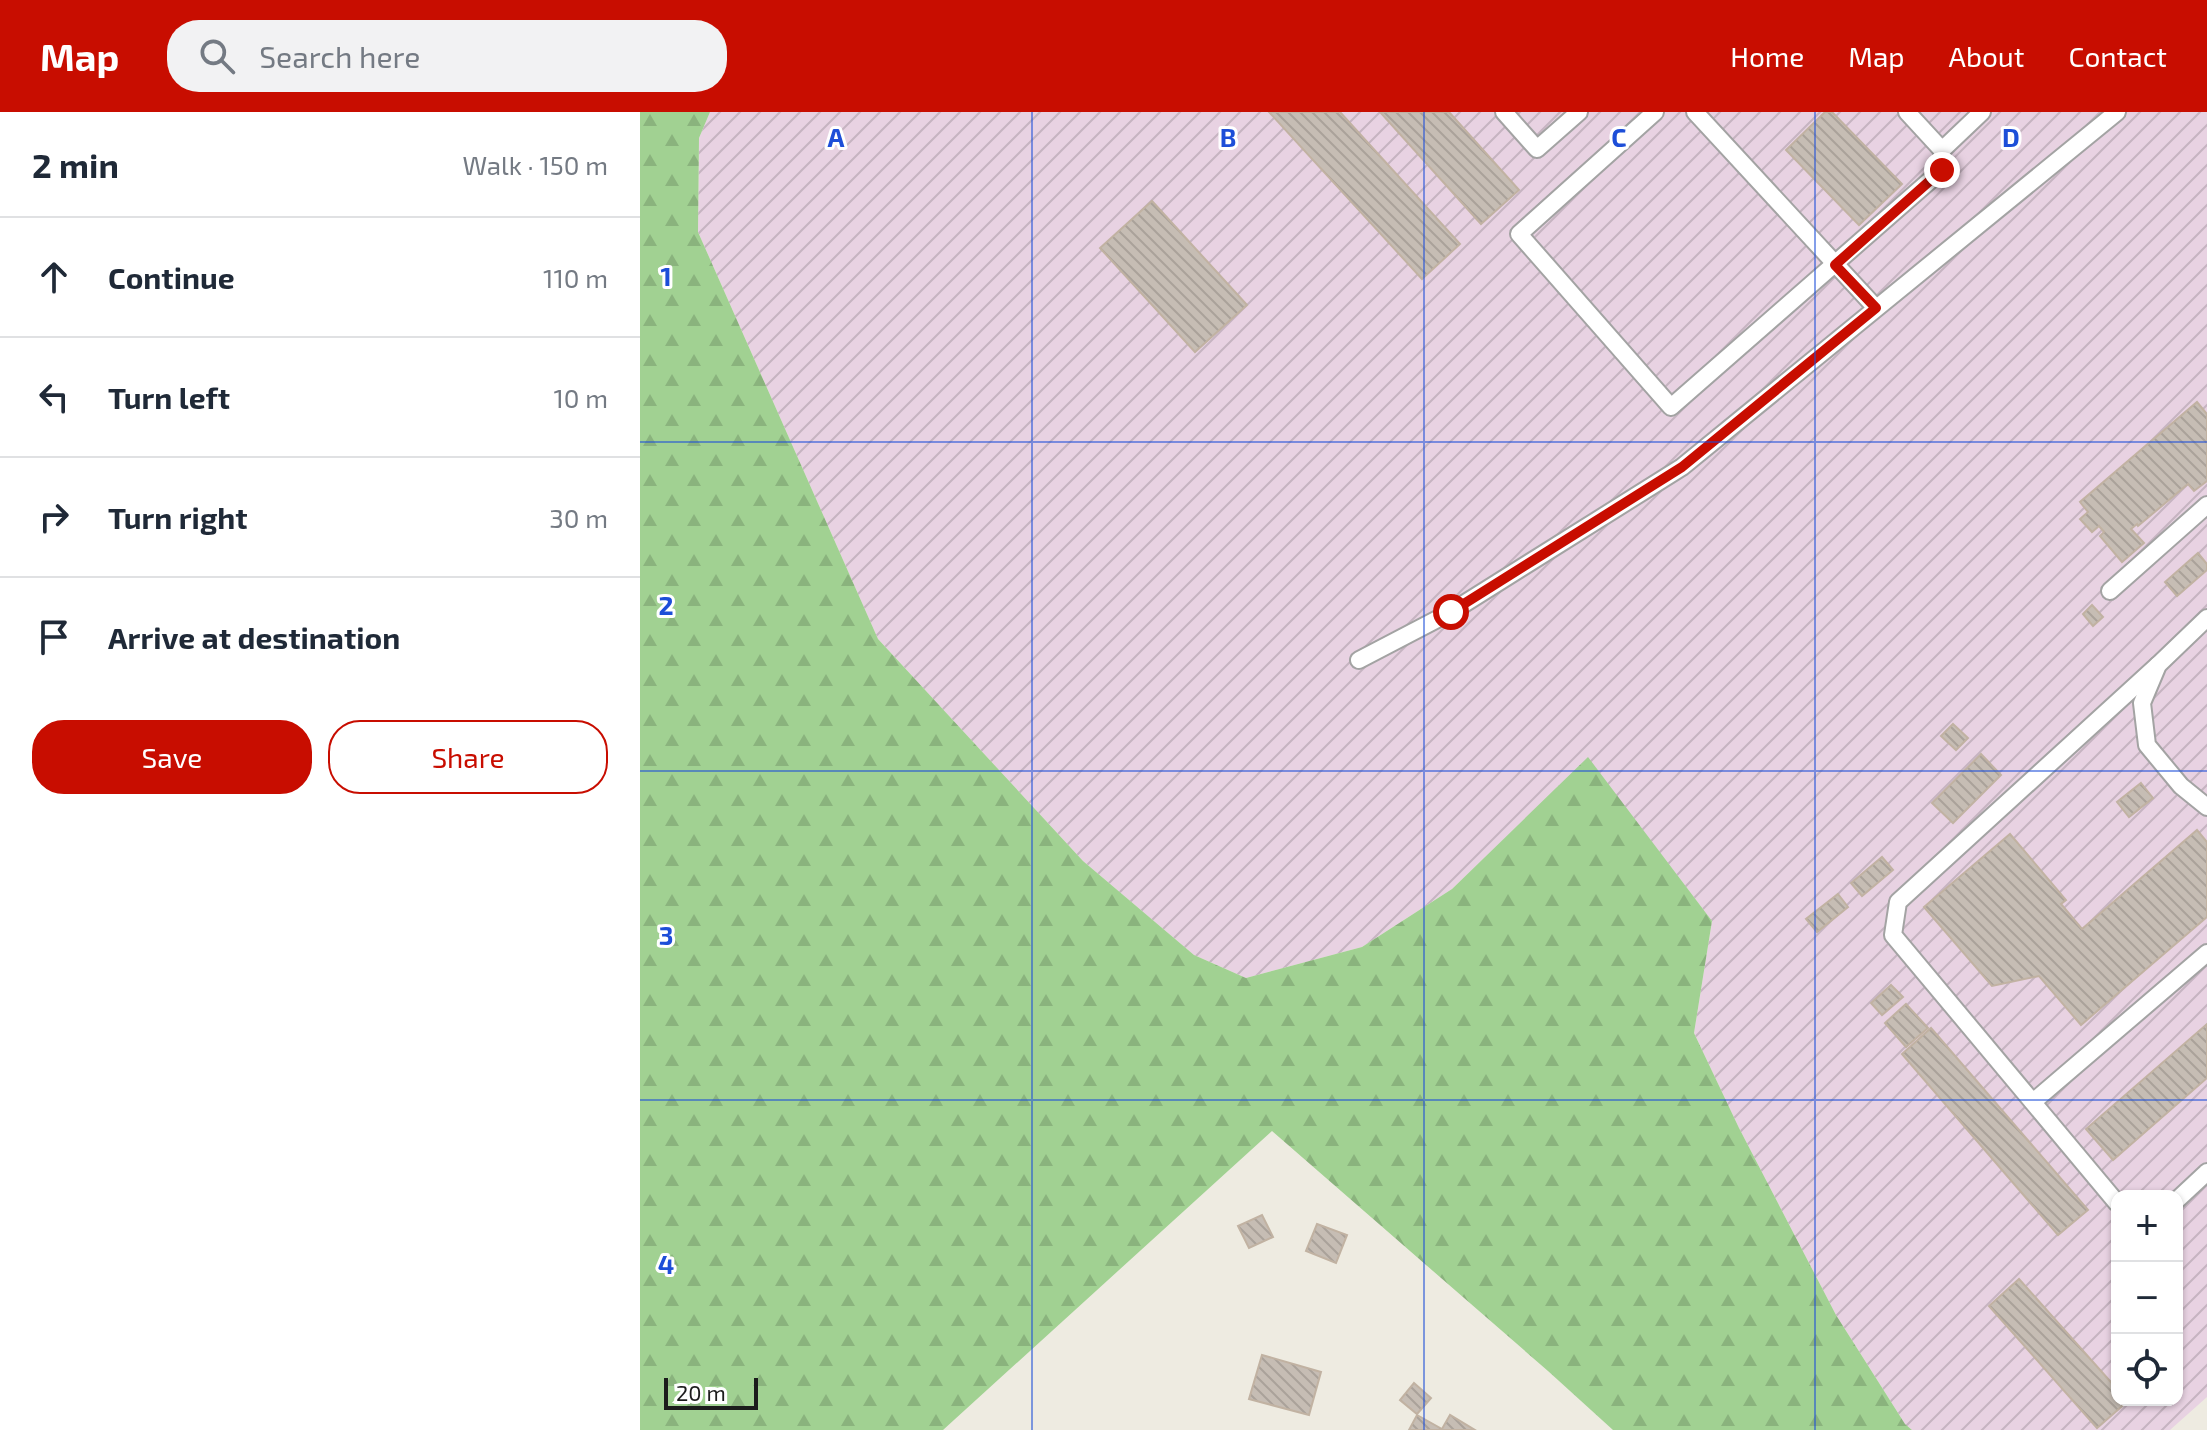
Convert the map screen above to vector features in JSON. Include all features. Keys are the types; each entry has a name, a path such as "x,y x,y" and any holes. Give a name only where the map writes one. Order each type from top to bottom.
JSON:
{"lane":[{"path":"1504,112 1537,149 1579,112"},
{"path":"1655,112 1519,234 1671,407 1942,170 1942,150 1907,112"},
{"path":"1695,112 1876,308"},
{"path":"1942,150 1982,112"},
{"path":"1359,660 1451,612 1682,467 2117,112"},
{"path":"2110,591 2207,505"},
{"path":"2111,1196 1893,935 1898,902 2207,618"},
{"path":"2158,665 2142,703 2147,745 2181,786 2207,807"},
{"path":"2033,1102 2207,953"},
{"path":"2183,1194 2207,1172"}],"shaded area":[{"path":"710,112 2207,112 2207,1397 2170,1430 1912,1430 1905,1424 1836,1315 1739,1128 1694,1033 1712,921 1588,758 1452,889 1362,947 1246,978 1194,955 1083,861 878,639 698,232 699,138"}],"green space":[{"path":"640,112 710,112 699,138 698,232 878,639 1083,861 1194,955 1246,978 1362,947 1452,889 1588,757 1712,921 1694,1033 1739,1128 1836,1315 1905,1424 1912,1430 1613,1430 1272,1131 943,1430 640,1430"}],"building":[{"path":"1269,112 1340,112 1460,244 1422,279"},
{"path":"1380,112 1449,112 1519,190 1481,224"},
{"path":"1825,112 1832,112 1902,184 1859,225 1786,150"},
{"path":"1152,201 1247,305 1195,352 1100,248"},
{"path":"2197,402 2207,414 2207,481 2194,491 2188,484 2131,529 2144,543 2122,562 2100,536 2104,532 2099,526 2092,532 2080,519 2088,512 2080,502"},
{"path":"2198,553 2207,564 2207,570 2177,596 2165,582"},
{"path":"2092,605 2103,617 2093,626 2083,614"},
{"path":"1953,724 1968,738 1956,750 1941,736"},
{"path":"1981,754 2001,775 1953,823 1932,803"},
{"path":"2141,783 2153,798 2129,817 2117,802"},
{"path":"2197,830 2207,842 2207,917 2081,1025 2039,976 1992,986 1924,907 2010,834 2066,900 2061,904 2082,929"},
{"path":"1882,857 1893,870 1862,896 1851,883"},
{"path":"1838,894 1848,907 1817,932 1806,919"},
{"path":"1891,985 1903,997 1882,1015 1871,1003"},
{"path":"1906,1004 1928,1028 1906,1047 1885,1023"},
{"path":"2207,1024 2207,1078 2113,1160 2086,1129"},
{"path":"1931,1028 2088,1210 2058,1235 1902,1054"},
{"path":"1262,1215 1273,1237 1249,1248 1238,1226"},
{"path":"1317,1224 1347,1235 1336,1263 1306,1251"},
{"path":"2019,1279 2111,1382 2111,1406 2122,1406 2097,1428 1989,1306"},
{"path":"1262,1355 1321,1372 1309,1415 1249,1399"},
{"path":"1414,1383 1431,1398 1417,1414 1400,1400"},
{"path":"1417,1415 1442,1429 1450,1415 1475,1430 1409,1430"}],"route":[{"path":"1451,612 1682,467 1876,308 1835,265 1942,170"}]}
